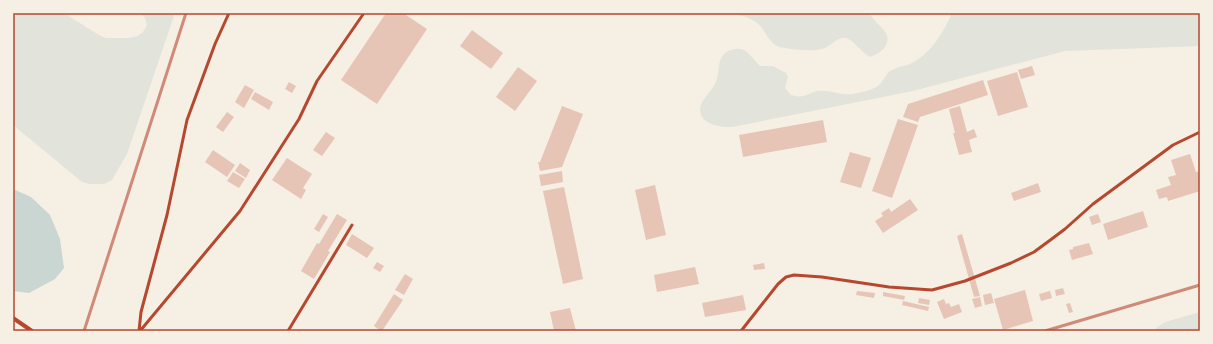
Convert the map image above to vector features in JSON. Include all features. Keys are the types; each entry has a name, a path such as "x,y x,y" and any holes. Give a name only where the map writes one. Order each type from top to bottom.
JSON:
{"street":[{"path":"13,318 32,331"}],"lane":[{"path":"140,331 141,312 167,215 187,120 215,44 229,13"},
{"path":"140,331 240,211 299,119 318,81 364,13"},
{"path":"741,331 778,284 786,277 794,275 822,277 889,287 932,290 965,281 1011,263 1034,252 1065,229 1093,204 1173,145 1200,132"},
{"path":"288,331 352,225"}],"shaded area":[{"path":"13,13 64,13 106,38 128,38 138,36 143,32 147,25 145,18 141,13 175,13 127,154 112,180 104,184 90,184 82,182 13,125"},
{"path":"731,13 870,13 873,19 886,33 887,41 884,48 878,54 870,57 846,38 837,40 825,48 817,50 800,50 779,47 772,43 757,23 741,15"},
{"path":"952,13 1200,13 1200,46 1065,51 913,91 732,127 714,125 704,119 701,114 700,109 702,102 718,77 719,63 724,54 729,51 736,49 745,50 760,66 773,66 786,73 788,77 785,88 791,95 802,96 815,91 853,94 875,87 881,83 890,71 910,64 924,55 936,42"},
{"path":"13,189 31,197 50,215 60,239 64,268 55,279 29,293 13,291"},
{"path":"1200,312 1200,331 1155,331 1156,328 1165,322"}],"building":[{"path":"386,13 403,13 427,29 377,104 341,80"},
{"path":"472,30 503,53 491,69 460,46"},
{"path":"1032,66 1035,75 1021,79 1018,70"},
{"path":"518,67 537,81 515,111 496,97"},
{"path":"1017,72 1028,107 998,116 987,81"},
{"path":"983,80 988,95 920,117 918,122 903,117 908,104"},
{"path":"289,82 296,86 292,93 285,89"},
{"path":"245,85 254,90 244,108 235,102"},
{"path":"255,92 273,102 269,110 251,99"},
{"path":"562,106 583,114 562,167 540,171 538,162 540,162"},
{"path":"960,106 967,132 974,129 977,137 969,140 972,152 959,155 949,109"},
{"path":"227,112 234,117 223,132 216,127"},
{"path":"898,119 918,125 892,198 872,191"},
{"path":"823,120 827,142 743,157 739,135"},
{"path":"326,132 335,138 322,156 313,150"},
{"path":"213,150 235,165 227,177 205,162"},
{"path":"850,152 871,158 861,188 840,182"},
{"path":"1190,154 1196,172 1200,171 1200,191 1168,201 1167,197 1159,199 1156,190 1171,185 1168,177 1176,175 1171,160"},
{"path":"287,158 312,174 303,188 306,190 301,199 272,180"},
{"path":"240,163 250,170 246,178 235,171"},
{"path":"562,171 563,182 541,186 539,175"},
{"path":"233,172 245,179 239,188 227,181"},
{"path":"1038,183 1041,192 1014,201 1011,193"},
{"path":"655,185 666,235 646,240 635,190"},
{"path":"564,187 583,279 563,284 543,191"},
{"path":"910,199 918,210 883,233 875,221 883,216 881,213 889,208 891,212"},
{"path":"1143,211 1148,227 1108,240 1103,224"},
{"path":"323,214 328,217 319,232 314,229"},
{"path":"337,214 347,220 328,251 330,252 314,279 301,271 317,243 319,244"},
{"path":"1098,214 1101,222 1092,225 1089,217"},
{"path":"352,234 374,248 367,258 346,245"},
{"path":"962,234 980,296 974,297 957,236"},
{"path":"1089,243 1093,254 1072,260 1069,250 1073,249 1073,247"},
{"path":"377,262 384,266 380,272 373,268"},
{"path":"764,263 765,269 754,270 753,265"},
{"path":"695,267 699,284 657,292 654,275"},
{"path":"405,274 413,279 404,295 395,290"},
{"path":"1063,288 1065,294 1056,296 1055,290"},
{"path":"1025,290 1033,321 1003,330 994,299"},
{"path":"857,291 875,293 874,298 856,295"},
{"path":"1050,291 1052,298 1041,301 1039,294"},
{"path":"883,292 905,296 904,300 883,296"},
{"path":"991,293 994,303 985,305 983,295"},
{"path":"394,294 403,300 381,331 374,326"},
{"path":"743,295 746,310 705,317 702,303"},
{"path":"980,297 982,306 975,308 972,299"},
{"path":"919,298 930,300 929,305 918,303"},
{"path":"944,299 946,304 949,303 951,307 959,304 962,312 944,319 937,302"},
{"path":"903,301 929,307 928,311 902,305"},
{"path":"1070,303 1073,312 1069,313 1066,304"},
{"path":"570,308 576,331 554,331 550,312"}],"railway":[{"path":"84,331 186,13"},
{"path":"1045,331 1200,285"}]}
